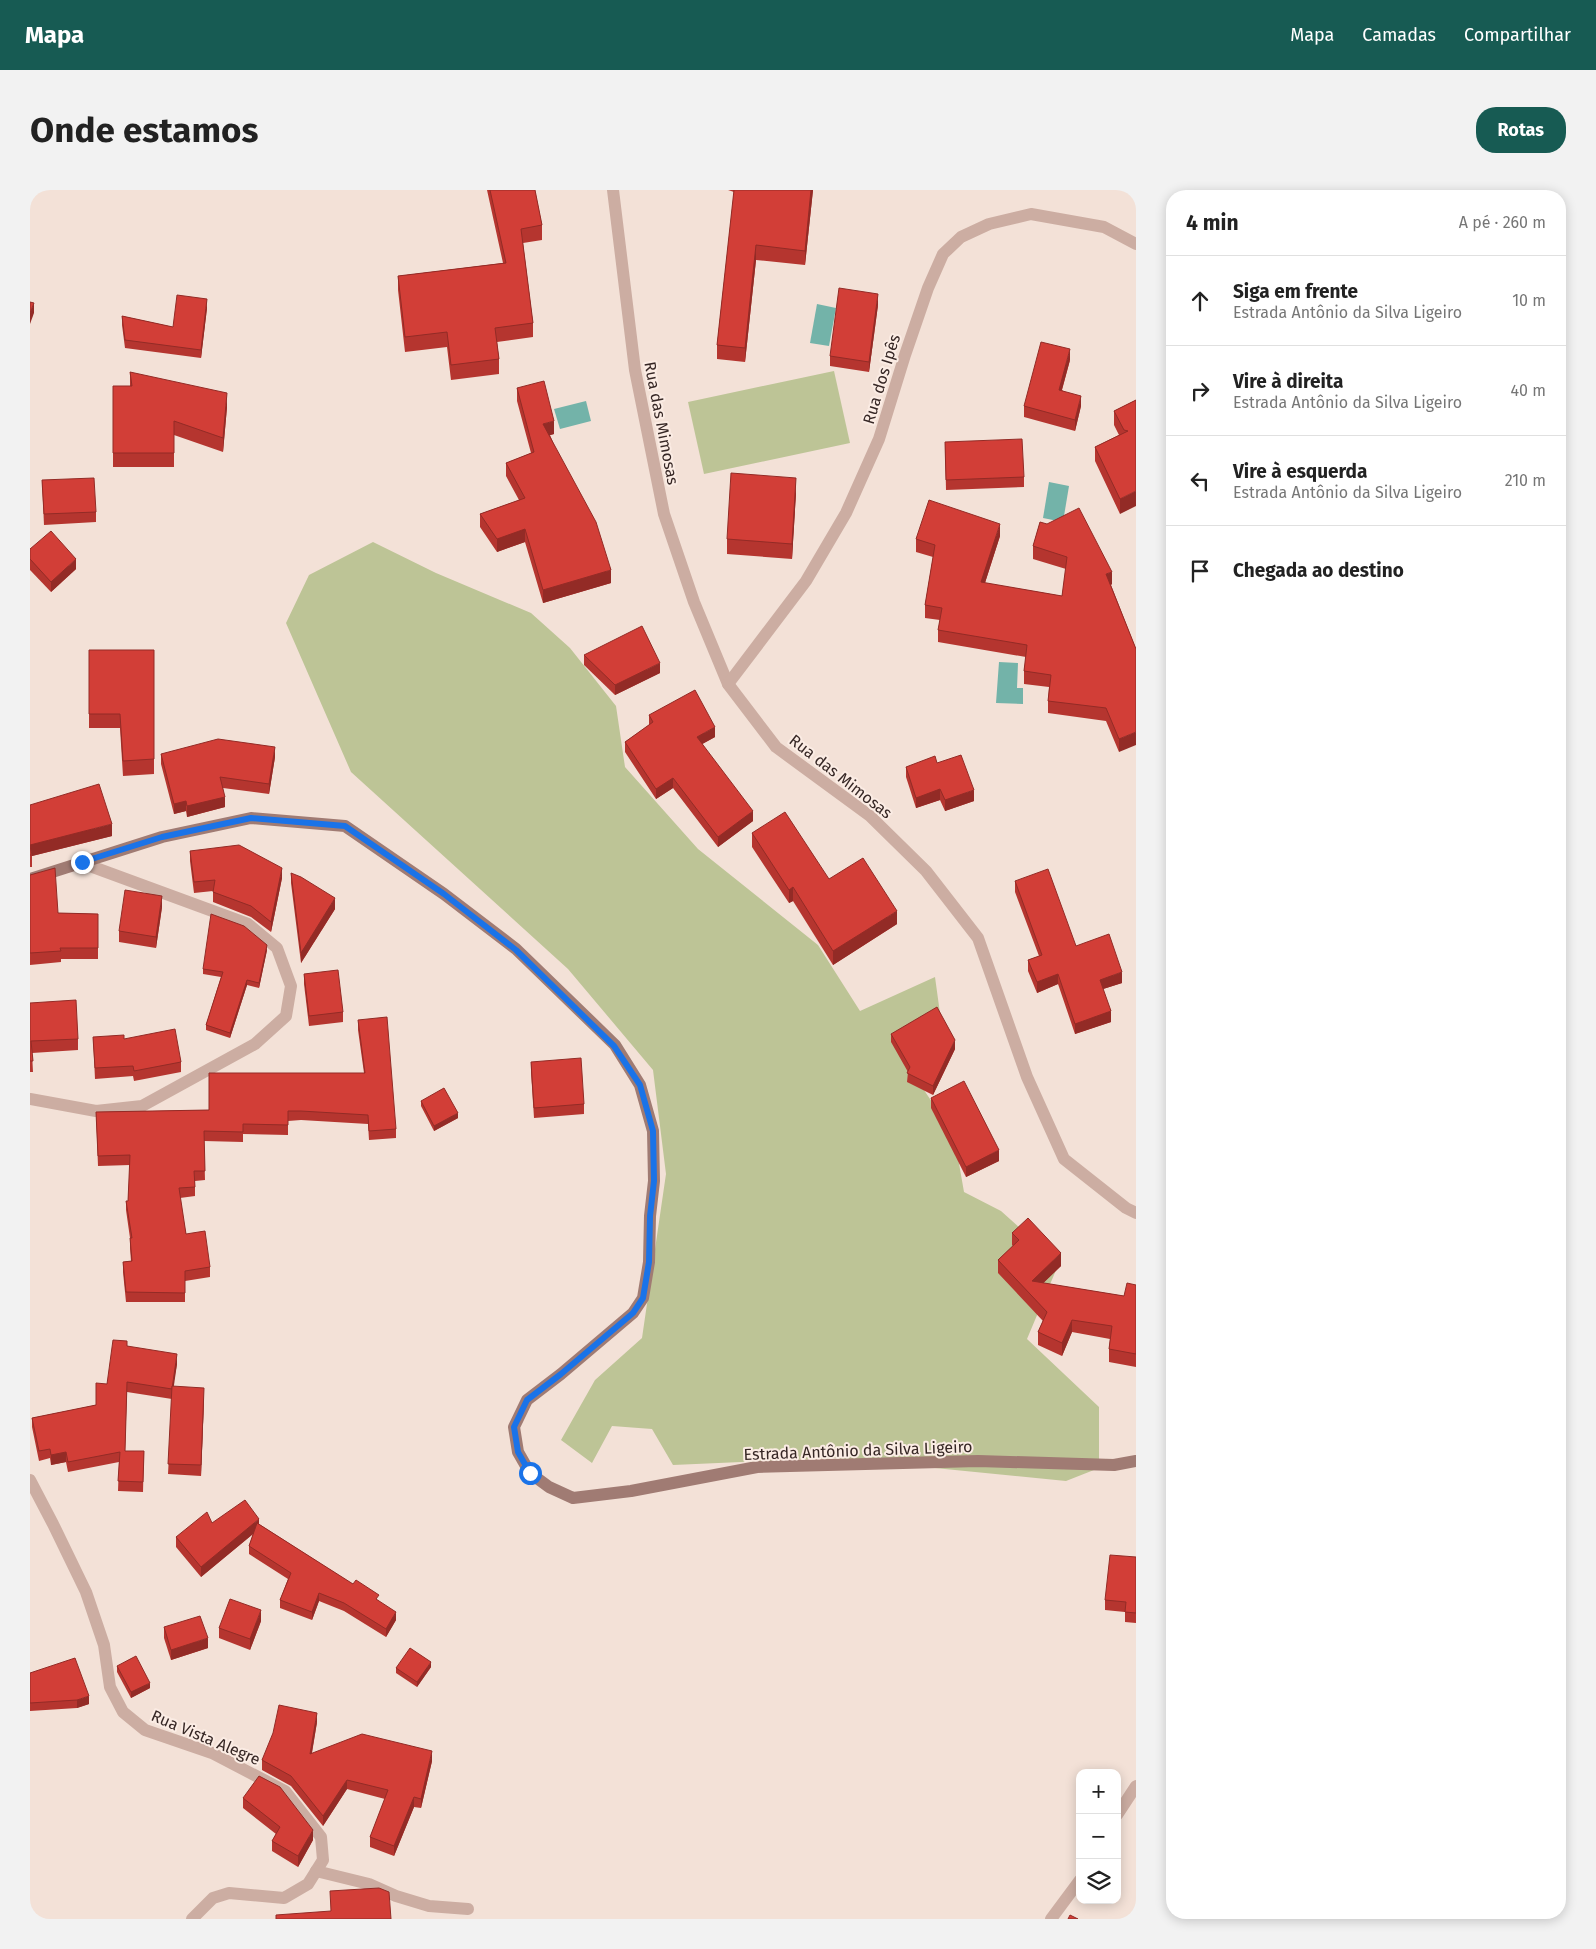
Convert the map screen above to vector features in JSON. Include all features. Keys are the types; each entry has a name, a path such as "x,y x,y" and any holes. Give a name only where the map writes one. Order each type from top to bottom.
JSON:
{"street":[{"name":"Rua das Mimosas","path":"613,190 635,370 664,514 694,602 728,684 776,747 870,816 926,871 978,938 1027,1077 1064,1159 1126,1208 1136,1213"},
{"name":"Rua dos Ipês","path":"728,684 806,581 846,512 880,440 905,355 942,254 961,236 989,224 1032,214 1104,227 1136,244"},
{"name":"Estrada Antônio da Silva Ligeiro","path":"30,879 162,837 251,818 345,826 444,894 516,950 614,1046 640,1085 653,1131 654,1181 650,1216 649,1262 643,1298 633,1313 527,1400 514,1427 518,1452 530,1473 549,1487 573,1498 631,1491 757,1467 978,1462 1114,1466 1136,1461"},
{"path":"30,1099 96,1111 142,1106 255,1044 286,1016 291,986 277,948 248,924 82,862"},
{"name":"Rua Vista Alegre","path":"30,1480 54,1524 86,1592 104,1644 110,1687 123,1712 146,1730 212,1753 285,1791 321,1836 323,1860 308,1884 284,1898 229,1893 213,1898 192,1919"},
{"path":"1118,1814 1136,1786"},
{"path":"316,1871 369,1884 396,1896 429,1906 468,1909"},
{"path":"1050,1919 1076,1885"}],"green space":[{"path":"834,371 850,443 704,474 688,402"},
{"path":"373,542 436,573 531,613 570,648 616,706 625,767 698,849 818,945 860,1011 935,977 943,1035 906,1063 954,1135 964,1192 1001,1211 1059,1263 1027,1339 1099,1407 1099,1468 1066,1481 834,1458 673,1465 652,1429 612,1426 592,1463 561,1440 595,1380 642,1338 666,1174 653,1070 568,969 351,772 286,623 309,575"}],"water":[{"path":"817,304 836,308 829,346 810,343"},
{"path":"586,401 591,421 560,429 554,409"},
{"path":"1049,482 1069,486 1063,522 1043,518"},
{"path":"999,662 1018,663 1017,688 1023,688 1023,704 996,703"}],"building":[{"path":"490,190 535,190 542,225 521,229 533,323 495,328 499,359 451,365 447,332 405,337 398,276 506,263"},
{"path":"734,190 811,190 805,251 756,245 745,348 717,345"},
{"path":"839,288 878,294 869,362 830,356"},
{"path":"177,295 207,299 201,350 125,340 122,316 173,327"},
{"path":"30,302 34,303 30,313"},
{"path":"1041,342 1070,349 1059,390 1081,396 1075,420 1024,406"},
{"path":"130,372 227,393 223,438 174,421 174,453 113,453 113,386 132,386"},
{"path":"544,381 554,421 543,424 596,522 611,570 543,590 525,529 497,539 480,514 525,498 506,463 534,452 517,388"},
{"path":"1136,400 1136,491 1120,499 1095,447 1128,431 1124,430 1114,411"},
{"path":"1022,439 1024,477 946,480 945,442"},
{"path":"731,473 796,478 792,544 727,539"},
{"path":"94,478 96,512 44,514 42,480"},
{"path":"929,500 1000,524 981,582 1062,596 1067,557 1033,546 1040,522 1047,524 1079,508 1112,572 1106,574 1136,649 1136,732 1119,739 1106,708 1048,701 1051,675 1024,671 1027,645 938,630 942,608 925,605 935,545 916,539"},
{"path":"51,531 76,559 51,582 30,559 30,549"},
{"path":"642,626 660,663 615,685 584,655"},
{"path":"89,650 154,650 154,759 123,761 120,714 89,714"},
{"path":"695,690 715,727 697,737 753,811 718,837 673,778 656,789 625,742 653,722 649,715"},
{"path":"218,739 275,747 269,784 220,777 225,797 187,806 186,801 174,804 161,754"},
{"path":"961,755 974,790 945,800 940,789 916,798 906,767 935,756 937,763"},
{"path":"99,784 112,824 30,845 30,805"},
{"path":"785,812 829,879 863,858 897,911 833,951 793,887 789,890 752,833"},
{"path":"239,845 282,868 271,922 251,906 213,892 215,880 194,882 190,851"},
{"path":"55,868 58,913 98,914 98,948 60,948 61,951 30,953 30,875"},
{"path":"1048,869 1076,946 1109,934 1122,972 1100,980 1111,1011 1075,1024 1058,974 1037,982 1028,960 1042,955 1015,881"},
{"path":"291,873 335,898 301,953"},
{"path":"125,890 162,896 156,937 119,931"},
{"path":"211,914 244,926 267,945 259,983 247,980 230,1033 206,1025 223,972 203,969"},
{"path":"338,970 343,1012 309,1016 304,974"},
{"path":"76,1000 78,1039 31,1041 33,1061 30,1061 30,1003"},
{"path":"937,1007 955,1040 933,1086 907,1073 910,1067 891,1034"},
{"path":"387,1017 396,1129 369,1131 368,1115 288,1111 288,1125 243,1124 243,1132 204,1131 205,1171 194,1171 195,1187 179,1188 186,1234 205,1231 210,1267 185,1271 185,1293 126,1292 123,1262 132,1261 130,1238 132,1238 126,1201 128,1201 130,1155 98,1156 96,1112 209,1110 209,1073 365,1073 358,1020"},
{"path":"175,1029 181,1062 134,1071 133,1066 95,1068 93,1037 124,1035 124,1039"},
{"path":"581,1058 584,1104 534,1108 531,1062"},
{"path":"964,1081 999,1150 966,1167 931,1098"},
{"path":"444,1088 458,1113 434,1126 421,1101"},
{"path":"1028,1218 1061,1253 1032,1281 1124,1296 1127,1283 1136,1285 1136,1354 1109,1349 1112,1326 1072,1320 1062,1343 1038,1332 1047,1312 998,1260 1019,1240 1012,1233"},
{"path":"113,1340 127,1341 127,1346 177,1354 172,1389 127,1382 125,1451 144,1451 143,1482 118,1481 120,1452 68,1462 66,1452 51,1455 50,1449 39,1451 32,1418 96,1405 96,1383 107,1384"},
{"path":"172,1386 204,1388 201,1465 168,1464"},
{"path":"245,1500 259,1519 201,1567 176,1537 207,1512 212,1523"},
{"path":"257,1523 353,1584 356,1580 379,1595 376,1599 396,1612 386,1629 344,1603 319,1593 312,1612 280,1600 291,1573 249,1546"},
{"path":"1110,1555 1136,1557 1136,1613 1125,1612 1126,1602 1105,1600"},
{"path":"230,1599 261,1610 250,1639 219,1628"},
{"path":"200,1616 208,1638 171,1650 164,1627"},
{"path":"410,1648 431,1662 417,1682 396,1668"},
{"path":"136,1656 150,1683 131,1692 117,1666"},
{"path":"75,1658 89,1696 77,1700 30,1703 30,1673"},
{"path":"279,1705 317,1713 310,1754 362,1734 432,1751 421,1799 414,1797 394,1846 370,1837 388,1790 347,1780 323,1816 291,1776 262,1760 273,1733"},
{"path":"259,1776 280,1787 313,1830 298,1856 272,1841 280,1827 243,1798"},
{"path":"379,1888 389,1892 391,1919 276,1919 276,1915 331,1911 330,1891"},
{"path":"1070,1915 1078,1919 1068,1919"}],"route":[{"path":"82,862 162,837 251,818 345,826 444,894 516,950 614,1046 640,1085 653,1131 654,1181 650,1216 649,1262 643,1298 633,1313 527,1400 514,1427 518,1452 530,1473"}]}
